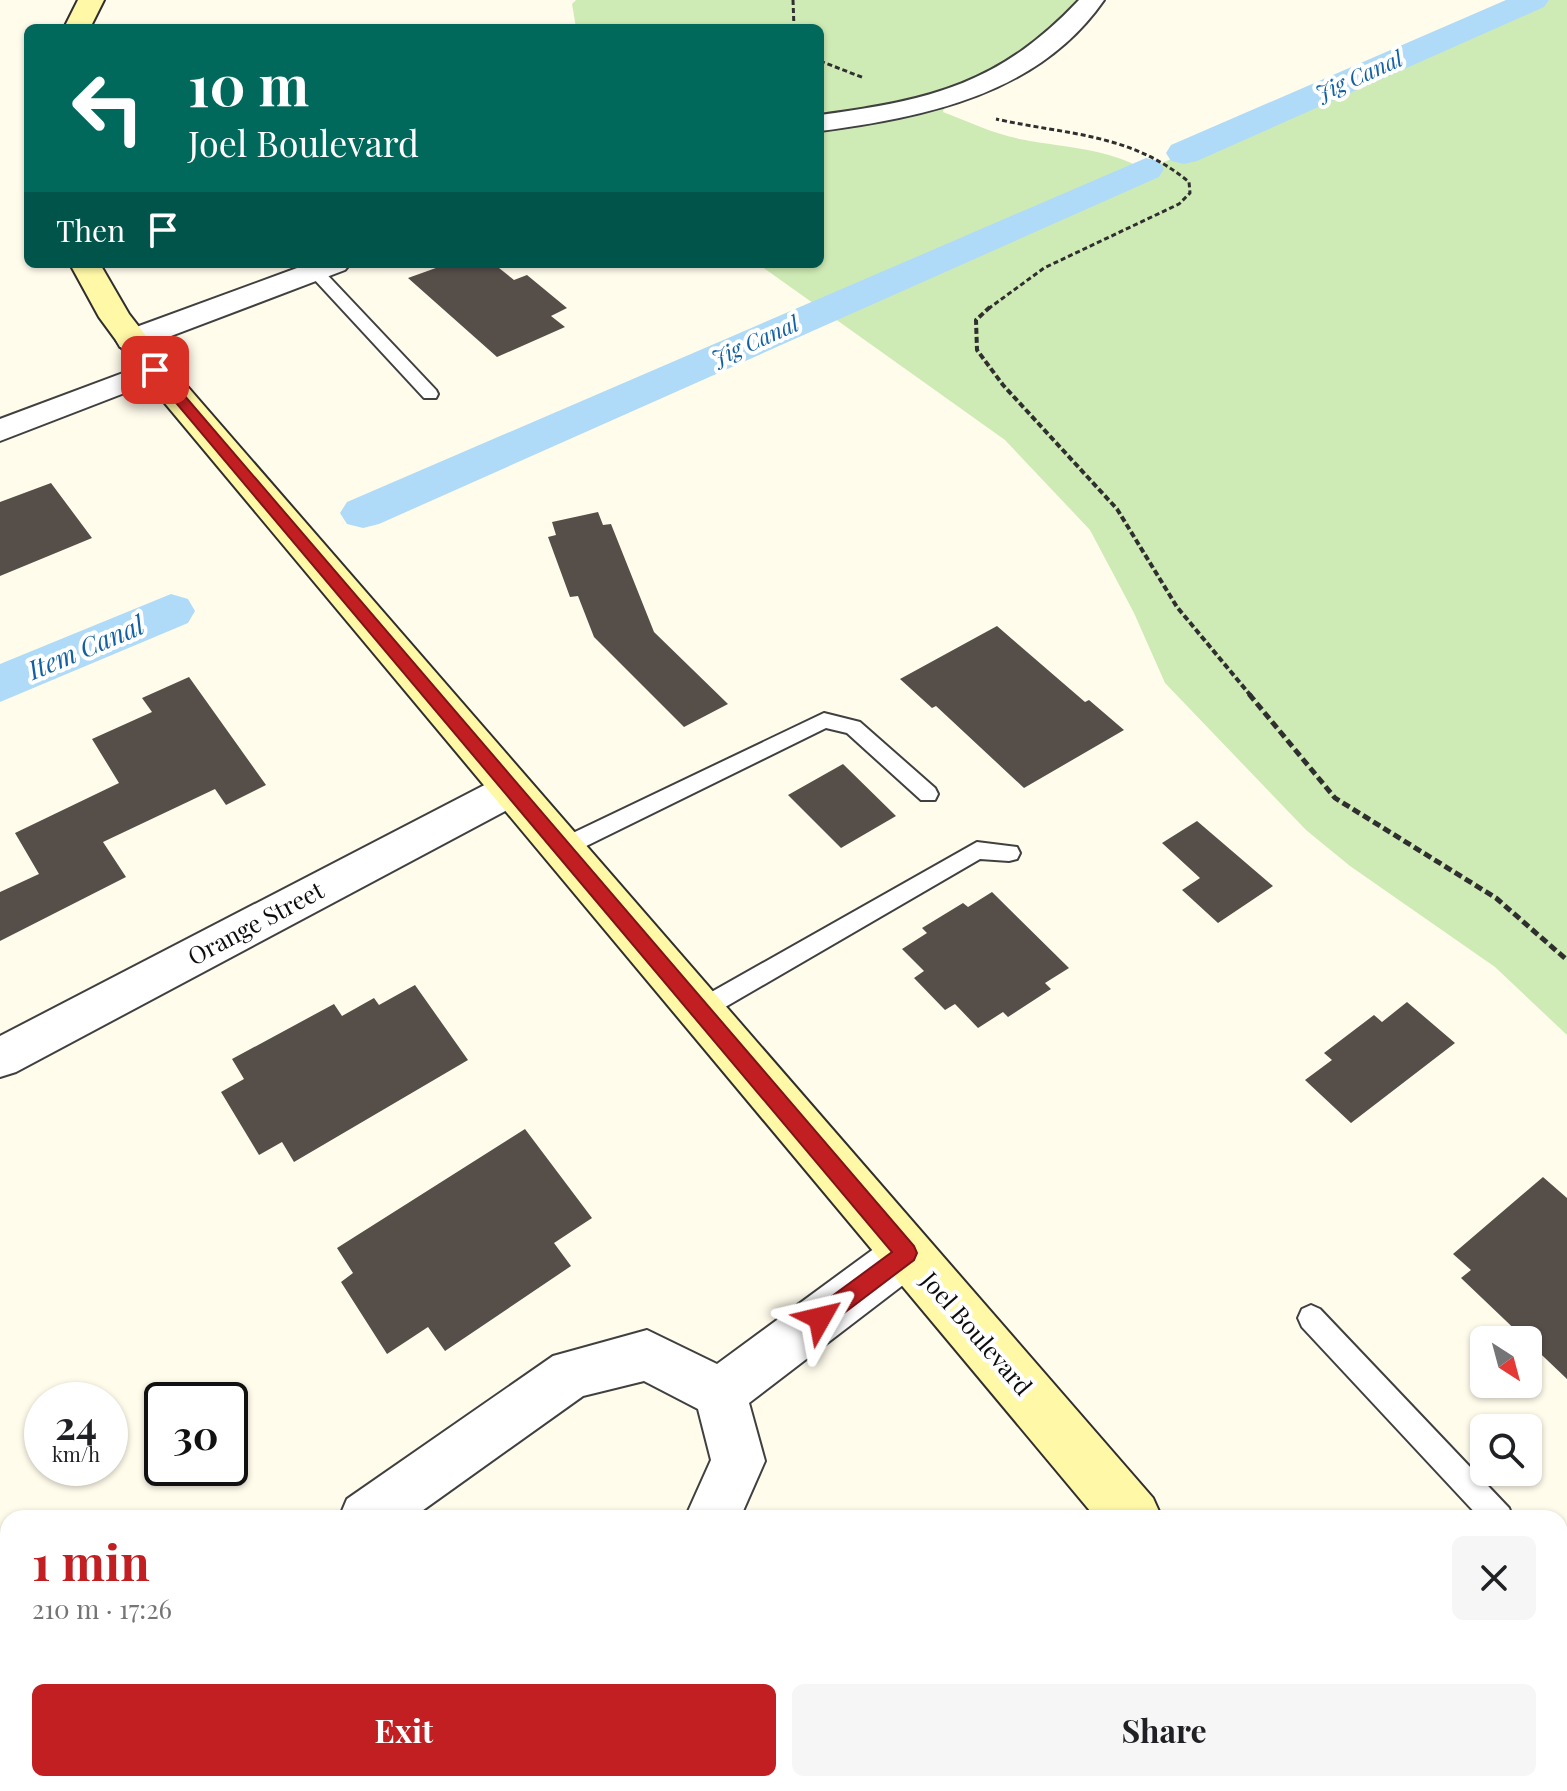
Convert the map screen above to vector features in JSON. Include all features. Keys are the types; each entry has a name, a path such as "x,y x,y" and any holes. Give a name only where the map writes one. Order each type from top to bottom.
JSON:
{"main road":[{"path":"79,24 91,0"},
{"name":"Joel Boulevard","path":"88,268 134,342 1126,1510"}],"street":[{"path":"824,122 935,101 996,80 1049,45 1092,0"},
{"path":"0,431 254,268"},
{"path":"134,342 317,268"},
{"name":"Orange Street","path":"0,1058 512,789"},
{"path":"720,1393 907,1253"},
{"path":"377,1510 571,1374 647,1355 720,1393 738,1461 716,1510"}],"lane":[{"path":"320,268 430,394"},
{"path":"562,848 824,720 853,727 928,794"},
{"path":"700,1010 977,850 1009,853"},
{"path":"1311,1318 1491,1510"}],"path":[{"path":"793,0 794,24"},
{"path":"824,62 935,101 1014,124 1146,149 1175,168 1189,182 1190,193 1179,204 1062,260 995,299 976,320 977,350 1003,385 1117,509 1177,607 1335,798 1496,898 1567,960"}],"green space":[{"path":"576,0 1095,0 945,104 943,112 1004,135 1101,153 1145,170 1549,0 1567,0 1567,1035 1495,967 1350,866 1306,830 1165,683 1134,613 1090,530 1005,440 764,268 824,268 824,24 575,24 572,4"}],"building":[{"path":"436,268 499,268 514,280 527,275 567,308 551,316 565,327 497,357 408,278"},
{"path":"51,483 92,538 0,576 0,502"},
{"path":"598,512 603,525 611,524 654,632 728,704 684,727 594,637 578,596 570,597 548,537 556,535 552,522"},
{"path":"997,626 1085,702 1089,700 1124,730 1024,788 936,706 932,708 900,679"},
{"path":"189,677 266,785 226,805 215,789 103,842 126,877 0,941 0,892 39,874 15,833 119,783 92,739 152,712 142,698"},
{"path":"843,764 896,816 841,848 788,795"},
{"path":"1197,821 1273,886 1218,923 1182,890 1200,878 1162,843"},
{"path":"992,892 1069,968 1045,983 1051,989 1008,1017 1003,1012 978,1028 955,1004 945,1010 914,978 924,971 902,949 927,933 922,928 963,903 968,907"},
{"path":"415,985 468,1060 294,1162 282,1142 259,1155 221,1092 244,1079 232,1059 334,1004 342,1016 374,998 379,1005"},
{"path":"1407,1002 1455,1043 1351,1123 1305,1080 1332,1060 1324,1053 1374,1015 1382,1022"},
{"path":"525,1129 592,1218 554,1243 571,1266 445,1351 428,1327 387,1354 341,1282 353,1273 337,1248"},
{"path":"1543,1177 1567,1198 1567,1379 1542,1355 1542,1326 1511,1326 1461,1278 1471,1270 1453,1254"}],"waterway":[{"name":"Jig Canal","path":"1184,153 1533,0"},
{"name":"Jig Canal","path":"363,513 1146,169"},
{"name":"Item Canal","path":"0,684 171,611"}],"route":[{"path":"155,370 907,1253 820,1318"}]}
